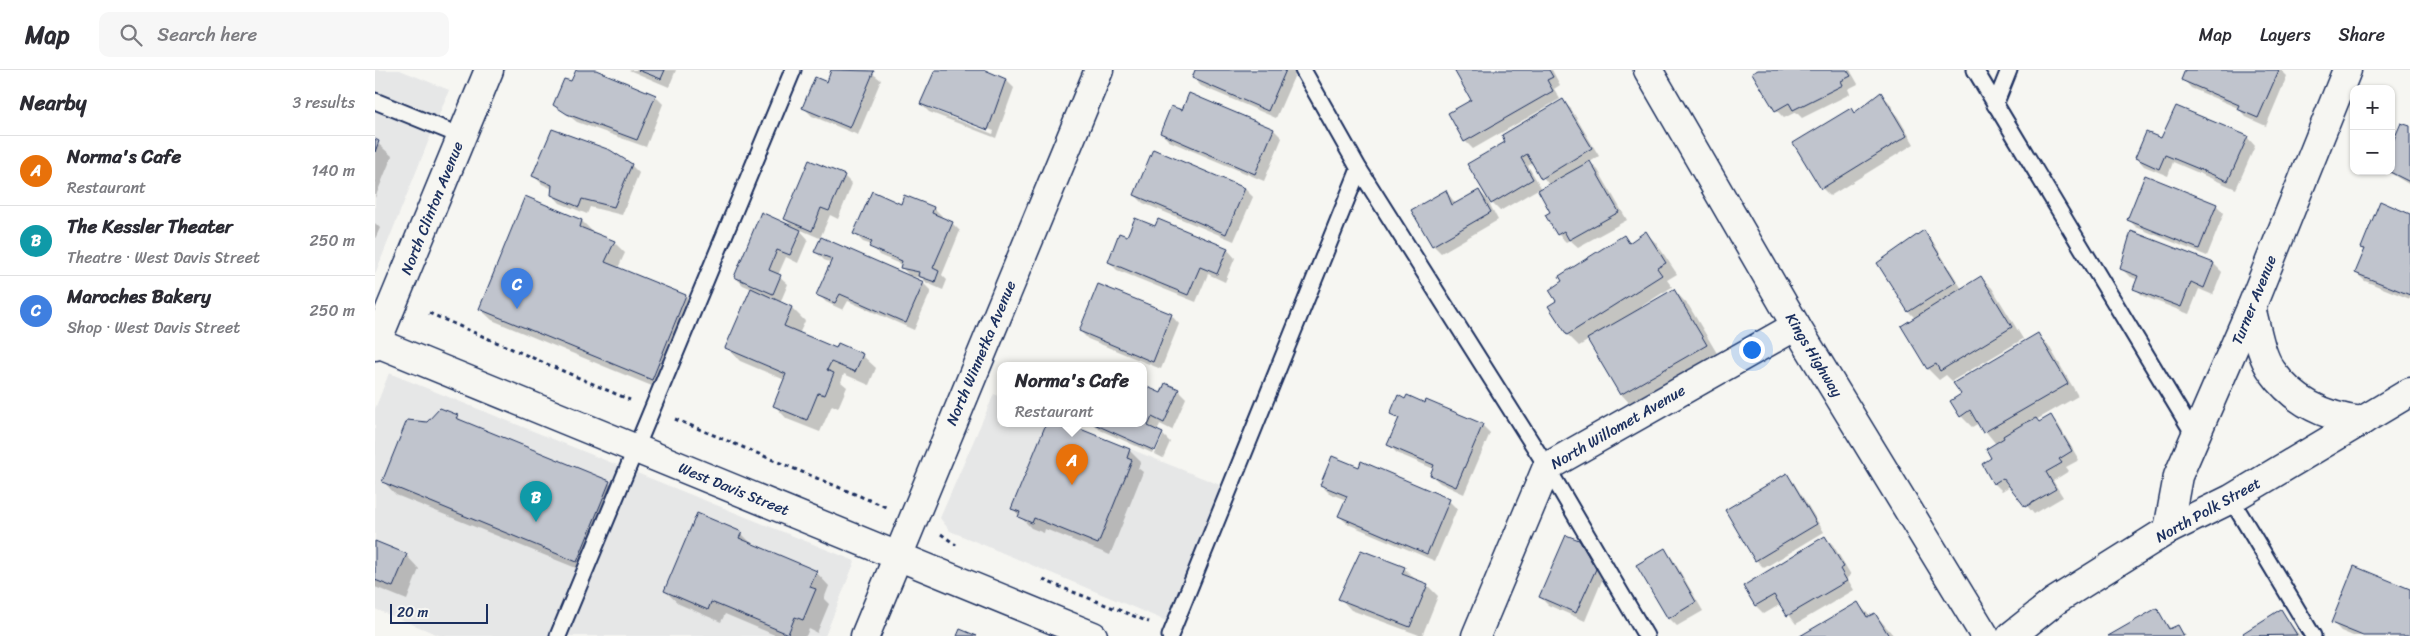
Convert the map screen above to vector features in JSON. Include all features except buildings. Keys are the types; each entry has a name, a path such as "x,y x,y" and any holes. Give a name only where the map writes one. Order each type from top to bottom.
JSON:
{"street":[{"name":"North Clinton Avenue","path":"375,344 489,70"},
{"name":"North Winnetka Avenue","path":"865,636 1099,70"},
{"name":"Kings Highway","path":"1648,70 1796,326 1985,636"},
{"name":"Turner Avenue","path":"2168,530 2178,476 2251,308 2347,70"},
{"path":"2251,308 2272,371 2294,394 2317,410 2337,418 2361,421"},
{"name":"North Willomet Avenue","path":"1476,636 1547,467 1796,326"},
{"name":"West Davis Street","path":"375,344 635,448 1093,636"},
{"name":"North Polk Street","path":"2011,636 2055,601 2168,530 2231,499 2410,392"}],"lane":[{"path":"558,636 793,70"},
{"path":"1303,70 1359,169 1547,467 1646,636"},
{"path":"1975,70 2196,438"},
{"path":"1995,105 2009,70"},
{"path":"375,101 461,136"},
{"path":"1171,634 1359,169"},
{"path":"2231,499 2313,636"}],"path":[{"path":"937,530 955,545 965,548"},
{"path":"1037,577 1171,634"}],"shaded area":[{"path":"375,70 400,70 449,90 375,274"},
{"path":"389,373 855,561 825,636 441,636 375,609 375,409"},
{"path":"994,394 997,395 997,427 1075,427 1225,487 1171,623 950,531 940,518"}],"place":[{"name":"Maroches Bakery","path":"517,309"},
{"name":"Norma's Cafe","path":"1072,485"},
{"name":"The Kessler Theater","path":"536,522"}]}
